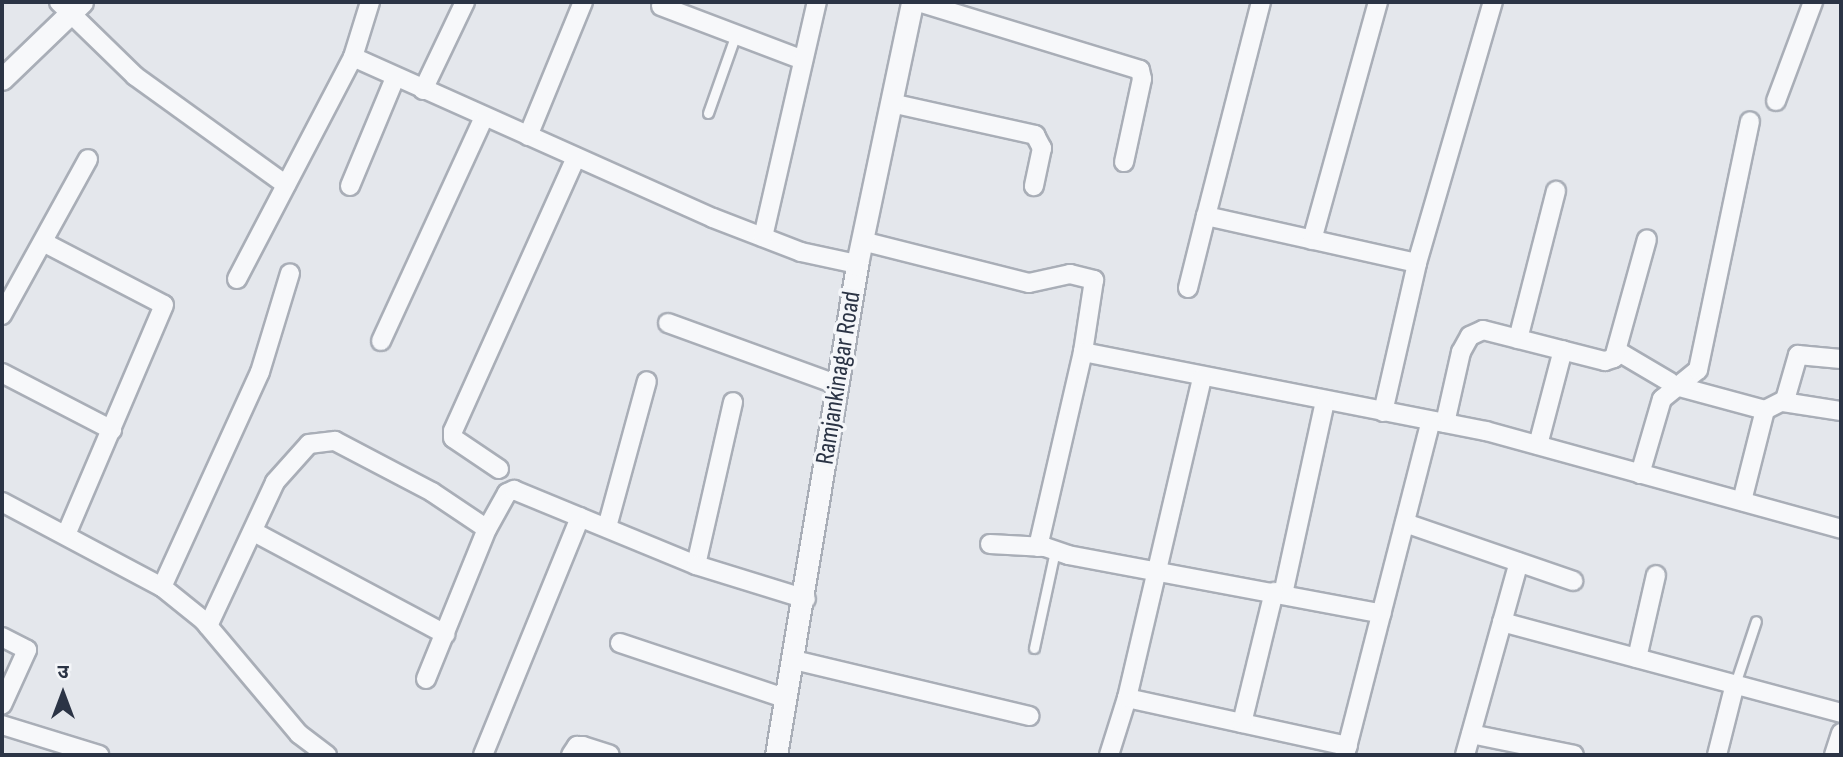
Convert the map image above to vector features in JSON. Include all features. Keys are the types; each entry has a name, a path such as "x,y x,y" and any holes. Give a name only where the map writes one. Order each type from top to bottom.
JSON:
{"street":[{"path":"237,279 353,57 370,2"},
{"path":"423,90 465,2"},
{"path":"528,136 583,2"},
{"path":"763,237 817,2"},
{"name":"Ramjankinagar Road","path":"776,755 806,599 857,264 912,2"},
{"path":"918,2 1140,70 1142,79 1124,162"},
{"path":"1188,288 1261,2"},
{"path":"1312,240 1378,2"},
{"path":"1383,412 1417,263 1490,2"},
{"path":"1776,102 1813,2"},
{"path":"6,68 70,5 135,76 185,108 286,185"},
{"path":"661,6 803,60"},
{"path":"353,57 395,78 763,237 801,252 857,264"},
{"path":"350,186 395,78"},
{"path":"891,103 1035,135 1042,148 1034,186"},
{"path":"382,341 484,117"},
{"path":"1640,474 1662,399 1673,384 1698,370 1749,121"},
{"path":"499,469 453,438 453,431 576,157"},
{"path":"2,315 88,159"},
{"path":"1517,339 1556,191"},
{"path":"1206,216 1417,263"},
{"path":"1127,698 1242,723 1347,751 1405,523 1461,352 1470,336 1483,330 1605,361 1619,352 1647,239"},
{"path":"862,241 1029,283 1063,275 1090,277 1096,284 1047,549"},
{"path":"43,242 164,305 66,535"},
{"path":"162,587 260,372 290,273"},
{"path":"668,323 838,385"},
{"path":"1538,445 1563,350"},
{"path":"1083,352 1202,378 1438,422 1538,445 1841,528"},
{"path":"1619,352 1673,384 1765,410 1783,402 1841,411"},
{"path":"1783,402 1798,355 1841,359"},
{"path":"2,373 112,430"},
{"path":"1109,755 1127,698 1202,378"},
{"path":"607,527 647,381"},
{"path":"1242,723 1279,593 1325,401"},
{"path":"696,565 733,402"},
{"path":"1742,501 1765,410"},
{"path":"208,626 275,482 309,444 335,441 432,492 487,529"},
{"path":"426,679 487,529 507,493 514,489 696,565 806,599"},
{"path":"2,502 162,587 208,626 299,734 327,755"},
{"path":"483,755 580,517"},
{"path":"1405,523 1573,581"},
{"path":"254,532 445,634"},
{"path":"990,544 1047,549 1382,614"},
{"path":"1465,755 1519,562"},
{"path":"1637,658 1656,575"},
{"path":"1502,622 1841,713"},
{"path":"2,637 27,650 2,705"},
{"path":"620,643 787,699"},
{"path":"794,660 1029,716"},
{"path":"1717,755 1735,684"},
{"path":"2,725 45,747 99,755"},
{"path":"1834,755 1841,733"},
{"path":"1471,734 1574,755"},
{"path":"571,755 577,746 610,755"}],"lane":[{"path":"708,113 736,34"},
{"path":"1034,648 1047,549"},
{"path":"1735,684 1756,621"}]}
